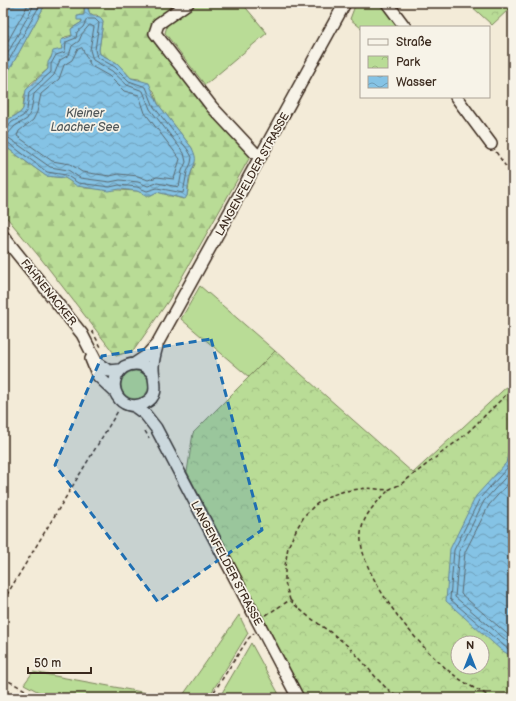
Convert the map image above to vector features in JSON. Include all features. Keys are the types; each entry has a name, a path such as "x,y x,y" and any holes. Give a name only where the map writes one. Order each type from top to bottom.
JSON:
{"street":[{"name":"LANGENFELDER STRASSE","path":"188,3 158,24 155,33 212,108 258,155"},
{"name":"LANGENFELDER STRASSE","path":"156,428 152,410 152,397 156,388 153,374 153,360 157,344 258,155 345,3"},
{"path":"387,3 404,26"},
{"path":"457,98 491,144"},
{"name":"FAHNENACKER","path":"3,236 74,324 86,341 97,363 105,370 112,372 119,370"},
{"name":"LANGENFELDER STRASSE","path":"119,370 128,365 134,364 146,356 157,344"},
{"name":"FAHNENACKER","path":"90,351 94,370 101,380 115,392"},
{"path":"134,364 145,366 153,374"},
{"path":"115,392 114,383 119,370"},
{"name":"LANGENFELDER STRASSE","path":"115,392 123,402 134,406 145,414 156,428 298,698"},
{"path":"134,406 144,404 152,397"}],"path":[{"path":"491,144 513,177"},
{"path":"493,698 460,680 430,654 401,620 376,583 361,546 361,533 371,509 388,490 412,477 465,435 513,388"},
{"path":"116,407 121,412"},
{"path":"3,600 119,410"},
{"path":"143,427 150,439"},
{"path":"388,490 366,488 345,491 329,496 315,504 305,515 288,547 285,566 285,582 290,600 310,619 344,642 385,689 399,698"},
{"path":"210,698 248,638 259,624 290,600"},
{"path":"3,678 40,698"}],"highlighted area":[{"path":"211,339 262,530 158,602 55,465 102,356"}],"green space":[{"path":"46,3 178,3 153,22 148,34 250,157 169,300 134,350 116,356 42,260 3,213 3,145 46,176 65,178 85,188 137,191 151,195 157,192 183,199 187,196 191,173 195,164 192,148 158,104 154,91 139,79 131,78 117,63 100,54 99,50 103,22 97,15 90,15 88,7 84,6 84,15 79,16 82,22 72,28 73,35 65,37 61,42 62,49 56,52 50,59 48,69 30,84 24,96 23,109 20,113 9,119 3,125 3,77 11,67"},
{"path":"195,3 242,3 267,33 205,85 165,33 168,22"},
{"path":"356,3 384,3 400,26 360,27 350,19"},
{"path":"468,3 513,3 513,14 509,9 492,25"},
{"path":"200,286 275,351 249,377 181,319"},
{"path":"275,351 413,473 513,381 513,698 305,698 187,472 193,433"},
{"path":"135,371 145,375 149,385 145,395 135,399 125,395 121,385 125,375"},
{"path":"239,615 248,633 208,698 181,698"},
{"path":"251,643 281,698 219,698"},
{"path":"33,672 174,698 50,698 24,684"}],"water":[{"path":"3,3 46,3 11,67 3,77"},
{"name":"Kleiner Laacher See","path":"85,5 87,5 90,15 100,17 103,22 99,50 100,54 117,63 131,78 149,83 158,104 192,148 195,161 185,199 157,192 151,195 146,195 137,191 120,189 109,191 77,186 65,178 46,176 3,145 3,125 9,119 20,113 23,109 26,90 48,69 48,62 53,51 62,49 61,40 72,36 71,29 82,22 82,20 77,20 77,16 84,15"},
{"path":"513,437 513,657 501,650 490,640 490,635 484,635 446,601 450,549 476,496 506,463"}]}
